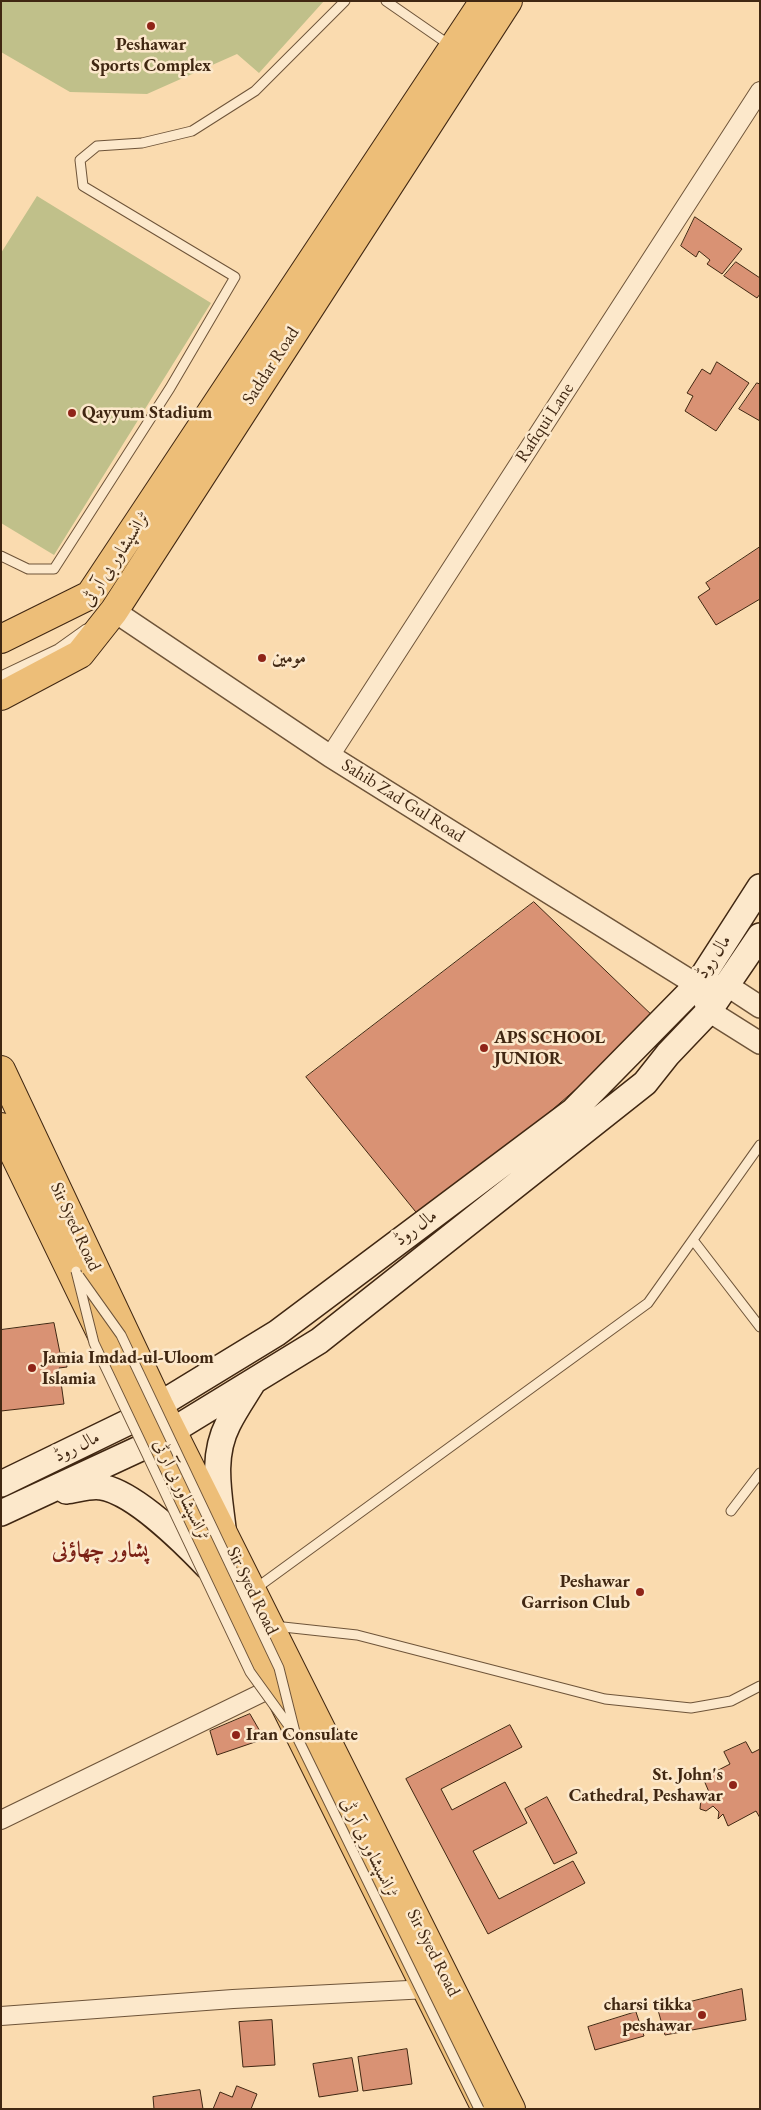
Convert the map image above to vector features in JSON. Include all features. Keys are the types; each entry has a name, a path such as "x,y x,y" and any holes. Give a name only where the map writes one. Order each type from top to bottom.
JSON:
{"main road":[{"name":"Saddar Road","path":"460,56 484,1"},
{"name":"Saddar Road","path":"1,696 80,654 109,609 195,459 460,56 508,1"},
{"name":"Saddar Road","path":"1,639 90,595 195,459"},
{"name":"مال روڈ","path":"1,1484 150,1411 277,1333 573,1111 697,984 760,887"},
{"name":"مال روڈ","path":"1,1513 163,1437 319,1341 645,1083 668,1054 709,1011 728,986 760,936"},
{"name":"Sir Syed Road","path":"1,1070 150,1411"},
{"name":"Sir Syed Road","path":"1,1127 163,1437 226,1585 486,2109"},
{"path":"223,1533 217,1472 220,1447 227,1425 255,1380"},
{"name":"Sir Syed Road","path":"163,1437 223,1533 511,2109"},
{"path":"41,1494 100,1486 127,1497 163,1524 226,1585"}],"street":[{"name":"Rafiqui Lane","path":"330,756 760,91"},
{"name":"Sahib Zad Gul Road","path":"109,609 330,756 697,984 728,986 760,1007"},
{"path":"697,984 709,1011 760,1043"},
{"path":"1,1820 276,1686"},
{"path":"1,2016 233,1999 428,1989"}],"lane":[{"path":"1,556 28,569 54,569 170,388 235,277 83,186 80,160 97,146 142,143 192,131 255,91 345,1"},
{"path":"386,1 460,56"},
{"name":"ٹرانسپشاور بی آر ٹی","path":"154,531 175,498 195,459"},
{"name":"ٹرانسپشاور بی آر ٹی","path":"1,676 58,649 94,624 109,609"},
{"name":"ٹرانسپشاور بی آر ٹی","path":"1,1116 76,1272 125,1344 279,1668 297,1737"},
{"path":"252,1591 648,1302 760,1145"},
{"path":"693,1240 760,1327"},
{"name":"ٹرانسپشاور بی آر ٹی","path":"76,1272 94,1343 250,1672 297,1737 479,2109"},
{"path":"731,1511 760,1473"},
{"path":"269,1626 357,1635 605,1699 691,1708 731,1701 760,1686"}],"green space":[{"name":"Peshawar Sports Complex","path":"1,1 324,1 259,73 237,54 147,94 70,92 1,52"},
{"name":"Qayyum Stadium","path":"37,196 211,303 54,555 1,523 1,253"}],"building":[{"path":"695,217 742,249 722,274 707,264 710,260 699,251 696,257 681,246"},
{"path":"736,262 760,278 760,294 757,298 724,276"},
{"path":"717,362 749,383 716,431 685,411 693,396 687,393 702,369 710,374"},
{"path":"757,383 760,384 760,421 739,409"},
{"path":"760,547 760,599 716,625 698,597 710,589 706,583"},
{"name":"APS SCHOOL JUNIOR","path":"534,902 656,1019 424,1222 306,1077"},
{"name":"Jamia Imdad-ul-Uloom Islamia","path":"54,1323 60,1353 65,1353 67,1367 59,1368 64,1404 1,1411 1,1330"},
{"name":"Iran Consulate","path":"250,1714 261,1733 261,1737 257,1738 258,1741 217,1755 210,1731"},
{"path":"510,1725 522,1747 441,1789 452,1810 505,1782 527,1823 473,1851 499,1899 573,1861 585,1883 488,1934 406,1779"},
{"name":"St. John's Cathedral, Peshawar","path":"746,1742 752,1753 760,1749 760,1818 756,1811 728,1826 723,1814 718,1819 719,1812 713,1806 706,1811 700,1809 701,1798 706,1798 709,1792 703,1778 730,1764 724,1752"},
{"path":"547,1797 577,1853 554,1864 525,1809"},
{"name":"charsi tikka peshawar","path":"742,1989 746,2020 665,2035 658,2010"},
{"path":"636,2012 644,2036 595,2050 588,2027"},
{"path":"272,2020 275,2065 243,2067 239,2022"},
{"path":"407,2049 412,2084 363,2091 358,2057"},
{"path":"352,2058 358,2091 319,2097 313,2064"},
{"path":"237,2086 257,2094 251,2109 213,2109 220,2092 232,2097"},
{"path":"200,2090 203,2109 154,2109 153,2097"}],"place":[{"name":"Peshawar Sports Complex","path":"151,26"},
{"name":"Qayyum Stadium","path":"72,413"},
{"name":"مومین","path":"262,658"},
{"name":"APS SCHOOL JUNIOR","path":"484,1048"},
{"name":"Jamia Imdad-ul-Uloom Islamia","path":"32,1368"},
{"name":"Peshawar Garrison Club","path":"640,1592"},
{"name":"Iran Consulate","path":"236,1735"},
{"name":"St. John's Cathedral, Peshawar","path":"733,1785"},
{"name":"charsi tikka peshawar","path":"702,2015"}],"district":[{"name":"پشاور چھاؤنی","path":"100,1551"}]}
